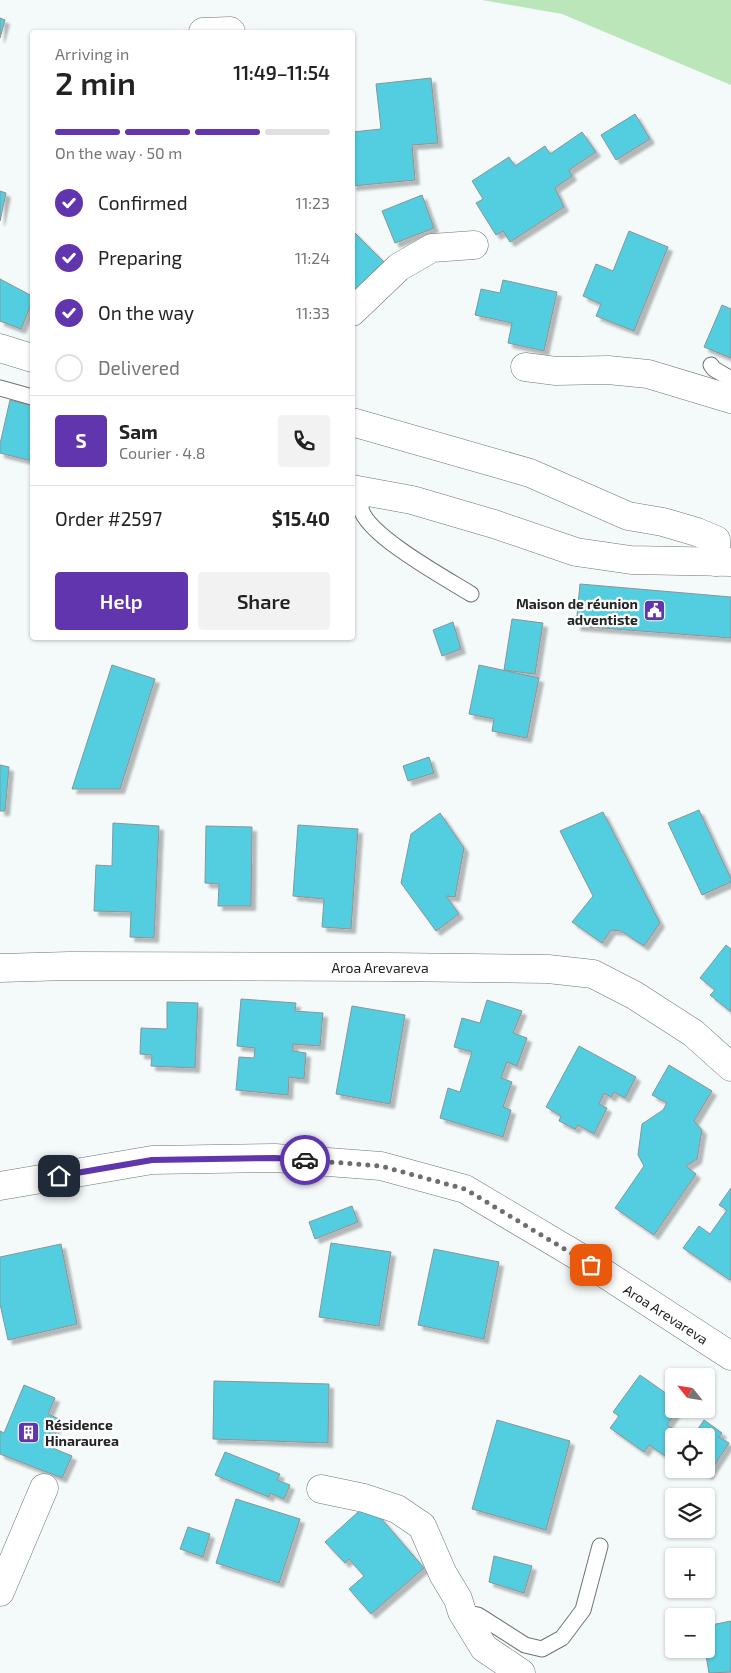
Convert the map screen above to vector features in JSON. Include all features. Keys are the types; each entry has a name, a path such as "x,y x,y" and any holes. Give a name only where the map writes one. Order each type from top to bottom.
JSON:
{"street":[{"path":"355,309 399,267 432,248 474,245"},
{"path":"0,348 30,357"},
{"path":"525,367 556,371 608,370 648,374 731,399"},
{"path":"355,423 530,473 628,516 663,522 697,532 716,540 724,562 631,560 576,552 494,524 412,500 359,494"},
{"name":"Aroa Arevareva","path":"0,968 69,966 390,967 548,969 593,974 634,995 693,1033 731,1067"},
{"name":"Aroa Arevareva","path":"0,1186 152,1160 275,1158 381,1166 465,1189 576,1255 731,1356"},
{"path":"0,1592 44,1488"},
{"path":"321,1489 364,1498 397,1509 422,1526 443,1574 458,1599 462,1612 484,1648 521,1673"}],"lane":[{"path":"711,365 714,370 731,379"},
{"path":"0,388 30,397"},
{"path":"359,494 361,509 371,525 392,544 472,594"},
{"path":"462,1612 478,1615 525,1645 542,1649 562,1638 583,1610 600,1546"}],"green space":[{"path":"482,0 731,0 731,85 562,14"}],"building":[{"path":"0,18 5,20 0,38"},
{"path":"431,78 438,143 412,145 415,180 355,186 355,132 381,129 376,84"},
{"path":"635,114 650,139 616,160 601,135"},
{"path":"582,132 596,152 569,170 572,176 555,188 564,207 510,242 503,231 496,235 476,203 483,199 472,181 509,157 515,166 545,146 550,154"},
{"path":"0,191 6,193 0,221"},
{"path":"422,195 434,228 395,243 382,211"},
{"path":"629,231 668,247 634,331 596,316 601,304 583,296 596,264 613,271"},
{"path":"355,233 384,262 355,293"},
{"path":"0,279 30,295 30,307 21,329 0,321"},
{"path":"503,280 557,292 544,351 508,343 512,323 475,315 481,289 500,293"},
{"path":"722,305 731,309 731,358 704,347"},
{"path":"10,400 30,405 30,460 0,453 0,444"},
{"name":"Maison de réunion adventiste","path":"580,584 731,597 731,638 576,626"},
{"path":"512,619 543,623 535,674 504,670"},
{"path":"453,622 461,649 442,656 433,630"},
{"path":"112,665 155,679 120,789 72,789"},
{"path":"479,665 539,678 527,738 492,731 494,719 469,714"},
{"path":"429,757 434,773 408,781 403,766"},
{"path":"0,765 9,767 5,811 0,811"},
{"path":"699,810 731,879 731,882 702,895 668,823"},
{"path":"603,812 660,923 644,946 621,931 611,930 602,943 572,922 593,896 560,831"},
{"path":"440,813 464,848 455,897 446,896 459,914 436,931 401,883 411,834"},
{"path":"113,823 159,826 154,938 130,937 131,912 94,911 96,865 112,866"},
{"path":"298,825 358,829 351,929 322,927 324,899 293,896"},
{"path":"206,826 252,827 251,906 218,906 219,884 205,883"},
{"path":"726,945 731,949 731,1012 710,995 715,990 700,978"},
{"path":"241,999 296,1003 295,1011 323,1013 320,1046 293,1044 293,1051 306,1053 304,1079 289,1077 288,1095 236,1090 239,1057 254,1058 255,1048 237,1046"},
{"path":"487,1000 522,1011 513,1033 527,1038 517,1066 507,1062 501,1078 512,1082 503,1107 511,1110 503,1137 440,1118 448,1088 460,1092 472,1052 454,1047 462,1018 480,1023"},
{"path":"167,1002 198,1003 195,1068 151,1066 152,1055 140,1054 141,1028 167,1029"},
{"path":"352,1006 405,1015 390,1104 336,1094"},
{"path":"579,1046 636,1077 625,1098 614,1092 611,1097 604,1093 599,1104 607,1108 594,1134 578,1125 575,1129 559,1121 561,1116 546,1107"},
{"path":"669,1065 712,1091 694,1121 702,1130 697,1159 686,1166 696,1174 654,1235 615,1208 644,1166 638,1155 642,1124 663,1110 667,1103 652,1095"},
{"path":"731,1188 730,1280 683,1248 699,1226 710,1234 727,1210 719,1205"},
{"path":"352,1206 358,1222 315,1239 309,1222"},
{"path":"331,1243 391,1252 379,1326 319,1317"},
{"path":"61,1244 77,1324 8,1340 0,1304 0,1257"},
{"path":"434,1249 499,1262 484,1339 418,1325"},
{"path":"640,1375 665,1393 665,1418 672,1418 667,1425 672,1428 665,1428 665,1456 649,1445 644,1452 610,1428 619,1416 613,1412"},
{"path":"214,1381 329,1384 328,1443 213,1439"},
{"name":"Résidence Hinaraurea","path":"24,1385 55,1398 48,1414 59,1419 48,1446 72,1456 62,1478 0,1454 0,1431 4,1433"},
{"path":"497,1420 570,1441 546,1530 472,1509"},
{"path":"704,1420 722,1433 719,1437 729,1443 715,1464 715,1428 698,1428"},
{"path":"225,1452 280,1474 277,1480 290,1485 284,1499 270,1493 269,1497 215,1475"},
{"path":"236,1499 300,1519 279,1583 216,1563"},
{"path":"368,1503 424,1568 371,1614 349,1589 364,1576 349,1559 345,1563 325,1542"},
{"path":"188,1527 210,1534 203,1557 180,1549"},
{"path":"494,1556 532,1566 524,1593 489,1582"},
{"path":"731,1621 731,1672 709,1673 706,1658 715,1658 715,1624"}],"way so far":[{"path":"305,1160 381,1166 465,1189 591,1265"}],"place":[{"name":"Maison de réunion adventiste","path":"654,611"},
{"name":"Résidence Hinaraurea","path":"29,1432"}],"route":[{"path":"59,1176 152,1160 275,1158 305,1160"}]}
